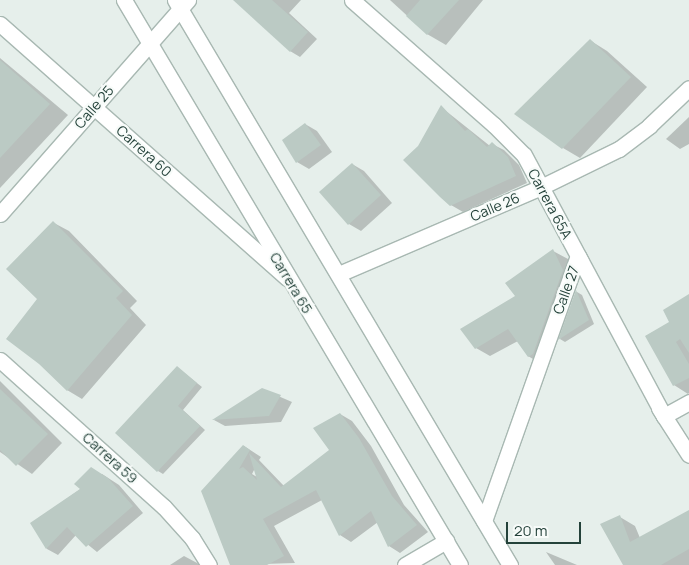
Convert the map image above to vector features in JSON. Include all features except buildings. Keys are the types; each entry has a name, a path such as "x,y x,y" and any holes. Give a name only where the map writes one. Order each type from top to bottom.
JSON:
{"street":[{"name":"Carrera 65","path":"124,0 148,45 460,565"},
{"name":"Carrera 65A","path":"352,0 494,124 524,155 664,416 689,455"},
{"name":"Calle 25","path":"0,214 148,45 181,3"},
{"path":"181,3 510,565"},
{"name":"Carrera 60","path":"0,24 289,279"},
{"name":"Calle 26","path":"338,274 541,187 619,149 649,126 689,88"},
{"name":"Calle 27","path":"484,521 578,256"},
{"name":"Carrera 59","path":"0,360 164,507 192,538 209,565"},
{"path":"664,416 689,402"},
{"path":"405,565 446,541"}]}
